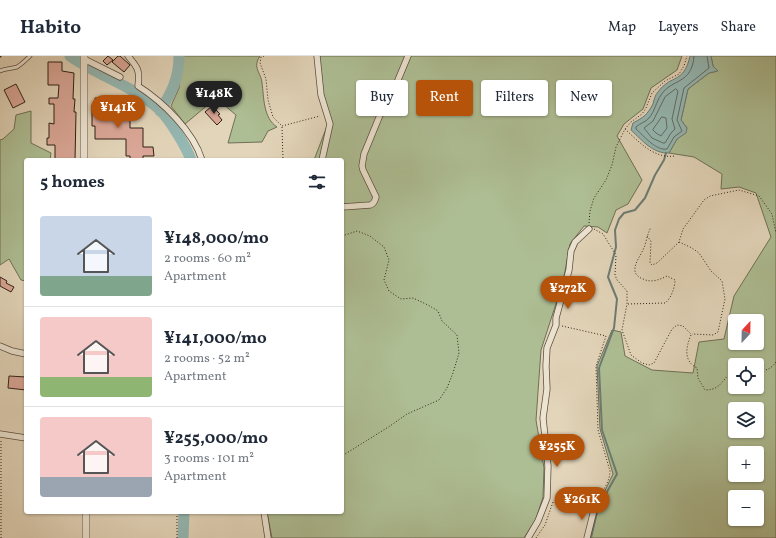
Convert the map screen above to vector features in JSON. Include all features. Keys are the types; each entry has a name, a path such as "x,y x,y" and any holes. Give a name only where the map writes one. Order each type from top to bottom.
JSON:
{"street":[{"path":"128,56 137,66 139,74 138,86 160,101 175,117 199,151 201,158"},
{"path":"317,56 321,95 330,124 322,158"},
{"path":"344,207 370,205 375,201 376,197 362,166 364,154 380,115 393,92 408,56"},
{"path":"84,158 84,57 120,77"},
{"path":"528,538 538,521 546,498 548,466 543,418 547,389 547,348 556,325 556,318 569,270 571,251 575,242 589,229"},
{"path":"0,346 24,354"},
{"path":"1,434 24,438"},
{"path":"586,538 594,510"},
{"path":"86,514 86,538"},
{"path":"264,514 268,538"}],"lane":[{"path":"0,71 5,68 16,67 30,56"}],"path":[{"path":"264,56 261,57 260,62 266,79 268,100 273,117 282,126 283,158"},
{"path":"679,242 699,252 711,271 722,281 725,299 718,332 713,335 691,334 683,326 678,325 672,329 654,363 649,365 642,364 631,355 622,330 627,304 627,291 617,280 615,275 616,255 603,234 595,229 589,229 590,211 594,198 606,180 612,165 616,147 625,129 630,122 642,114 652,93 665,82 679,74 684,66 687,56"},
{"path":"282,126 320,116 326,110"},
{"path":"625,129 644,147 661,156 675,156"},
{"path":"647,236 651,241 650,263 652,266 679,242 683,229 704,200 710,196 738,190 761,198 772,214 776,233"},
{"path":"627,304 665,303 668,301 675,284 675,280 667,276 660,280 647,281 636,275 634,271 651,227"},
{"path":"344,235 357,231 370,236 384,247 389,260 384,280 389,291 400,299 413,298 428,304 438,311 442,321 457,335 459,352 447,388 439,400 407,414 344,455"},
{"path":"535,538 545,525 553,502 594,510 600,494 610,478 610,471 598,430 596,366 606,336 556,325"},
{"path":"691,334 687,344 686,355 691,366 697,368 698,378 705,390 713,390 721,385 728,377"},
{"path":"764,371 772,368 776,362"},
{"path":"0,538 1,434"},
{"path":"177,538 178,514"}],"green space":[{"path":"182,56 260,56 257,67 261,79 265,107 272,123 277,127 268,131 262,142 228,143 236,115 216,98 185,124 171,106 179,88"},
{"path":"319,56 682,56 677,70 651,88 643,109 624,124 617,136 642,180 628,204 616,210 607,233 598,227 584,226 570,244 563,282 541,350 536,420 544,468 543,497 536,519 524,538 272,538 267,514 344,514 344,158 315,158 329,121 320,87"},
{"path":"711,56 776,56 776,538 589,538 597,507 613,474 600,429 597,366 612,330 621,332 625,356 652,370 693,373 699,342 724,339 728,322 728,350 764,350 764,314 730,314 734,296 771,237 756,193 739,187 721,189 722,174 694,157 669,153 677,139 687,128 681,120 688,89 709,73 717,71 713,66"},
{"path":"31,111 31,143 51,153 50,158 24,158 24,281 21,280 9,259 0,265 0,140 14,129 16,115"}],"water":[{"path":"690,56 711,56 713,66 718,71 709,73 688,89 681,120 687,128 686,133 677,139 669,153 663,153 648,146 631,130 633,123 647,113 653,104 656,95 663,86 681,75"}],"building":[{"path":"108,56 113,60 107,65 103,61"},
{"path":"118,56 130,65 124,72 112,62"},
{"path":"48,62 62,62 62,71 74,73 73,99 75,99 74,112 76,112 75,158 55,158 55,145 47,145 47,138 49,138 49,123 54,124 54,104 49,104 49,98 58,98 59,85 48,85"},
{"path":"16,84 25,102 13,108 4,90"},
{"path":"113,97 113,110 117,110 117,116 130,116 130,128 143,128 143,147 153,147 154,156 130,158 130,156 126,156 126,139 95,139 95,126 92,126 92,105 95,105 95,98"},
{"path":"212,106 220,114 218,115 222,120 217,125 205,112"},
{"path":"0,277 7,281 6,283 14,287 11,292 0,286"},
{"path":"9,376 24,377 24,390 8,388"}],"waterway":[{"path":"70,56 92,70 139,94 160,110 177,134 190,158"},
{"path":"160,111 174,85 178,71 179,56"},
{"path":"591,538 598,508 617,474 602,430 599,368 614,328 617,299 608,277 616,247 615,230 619,219 624,213 635,210 645,198 666,153"},
{"path":"183,538 184,514"}]}
